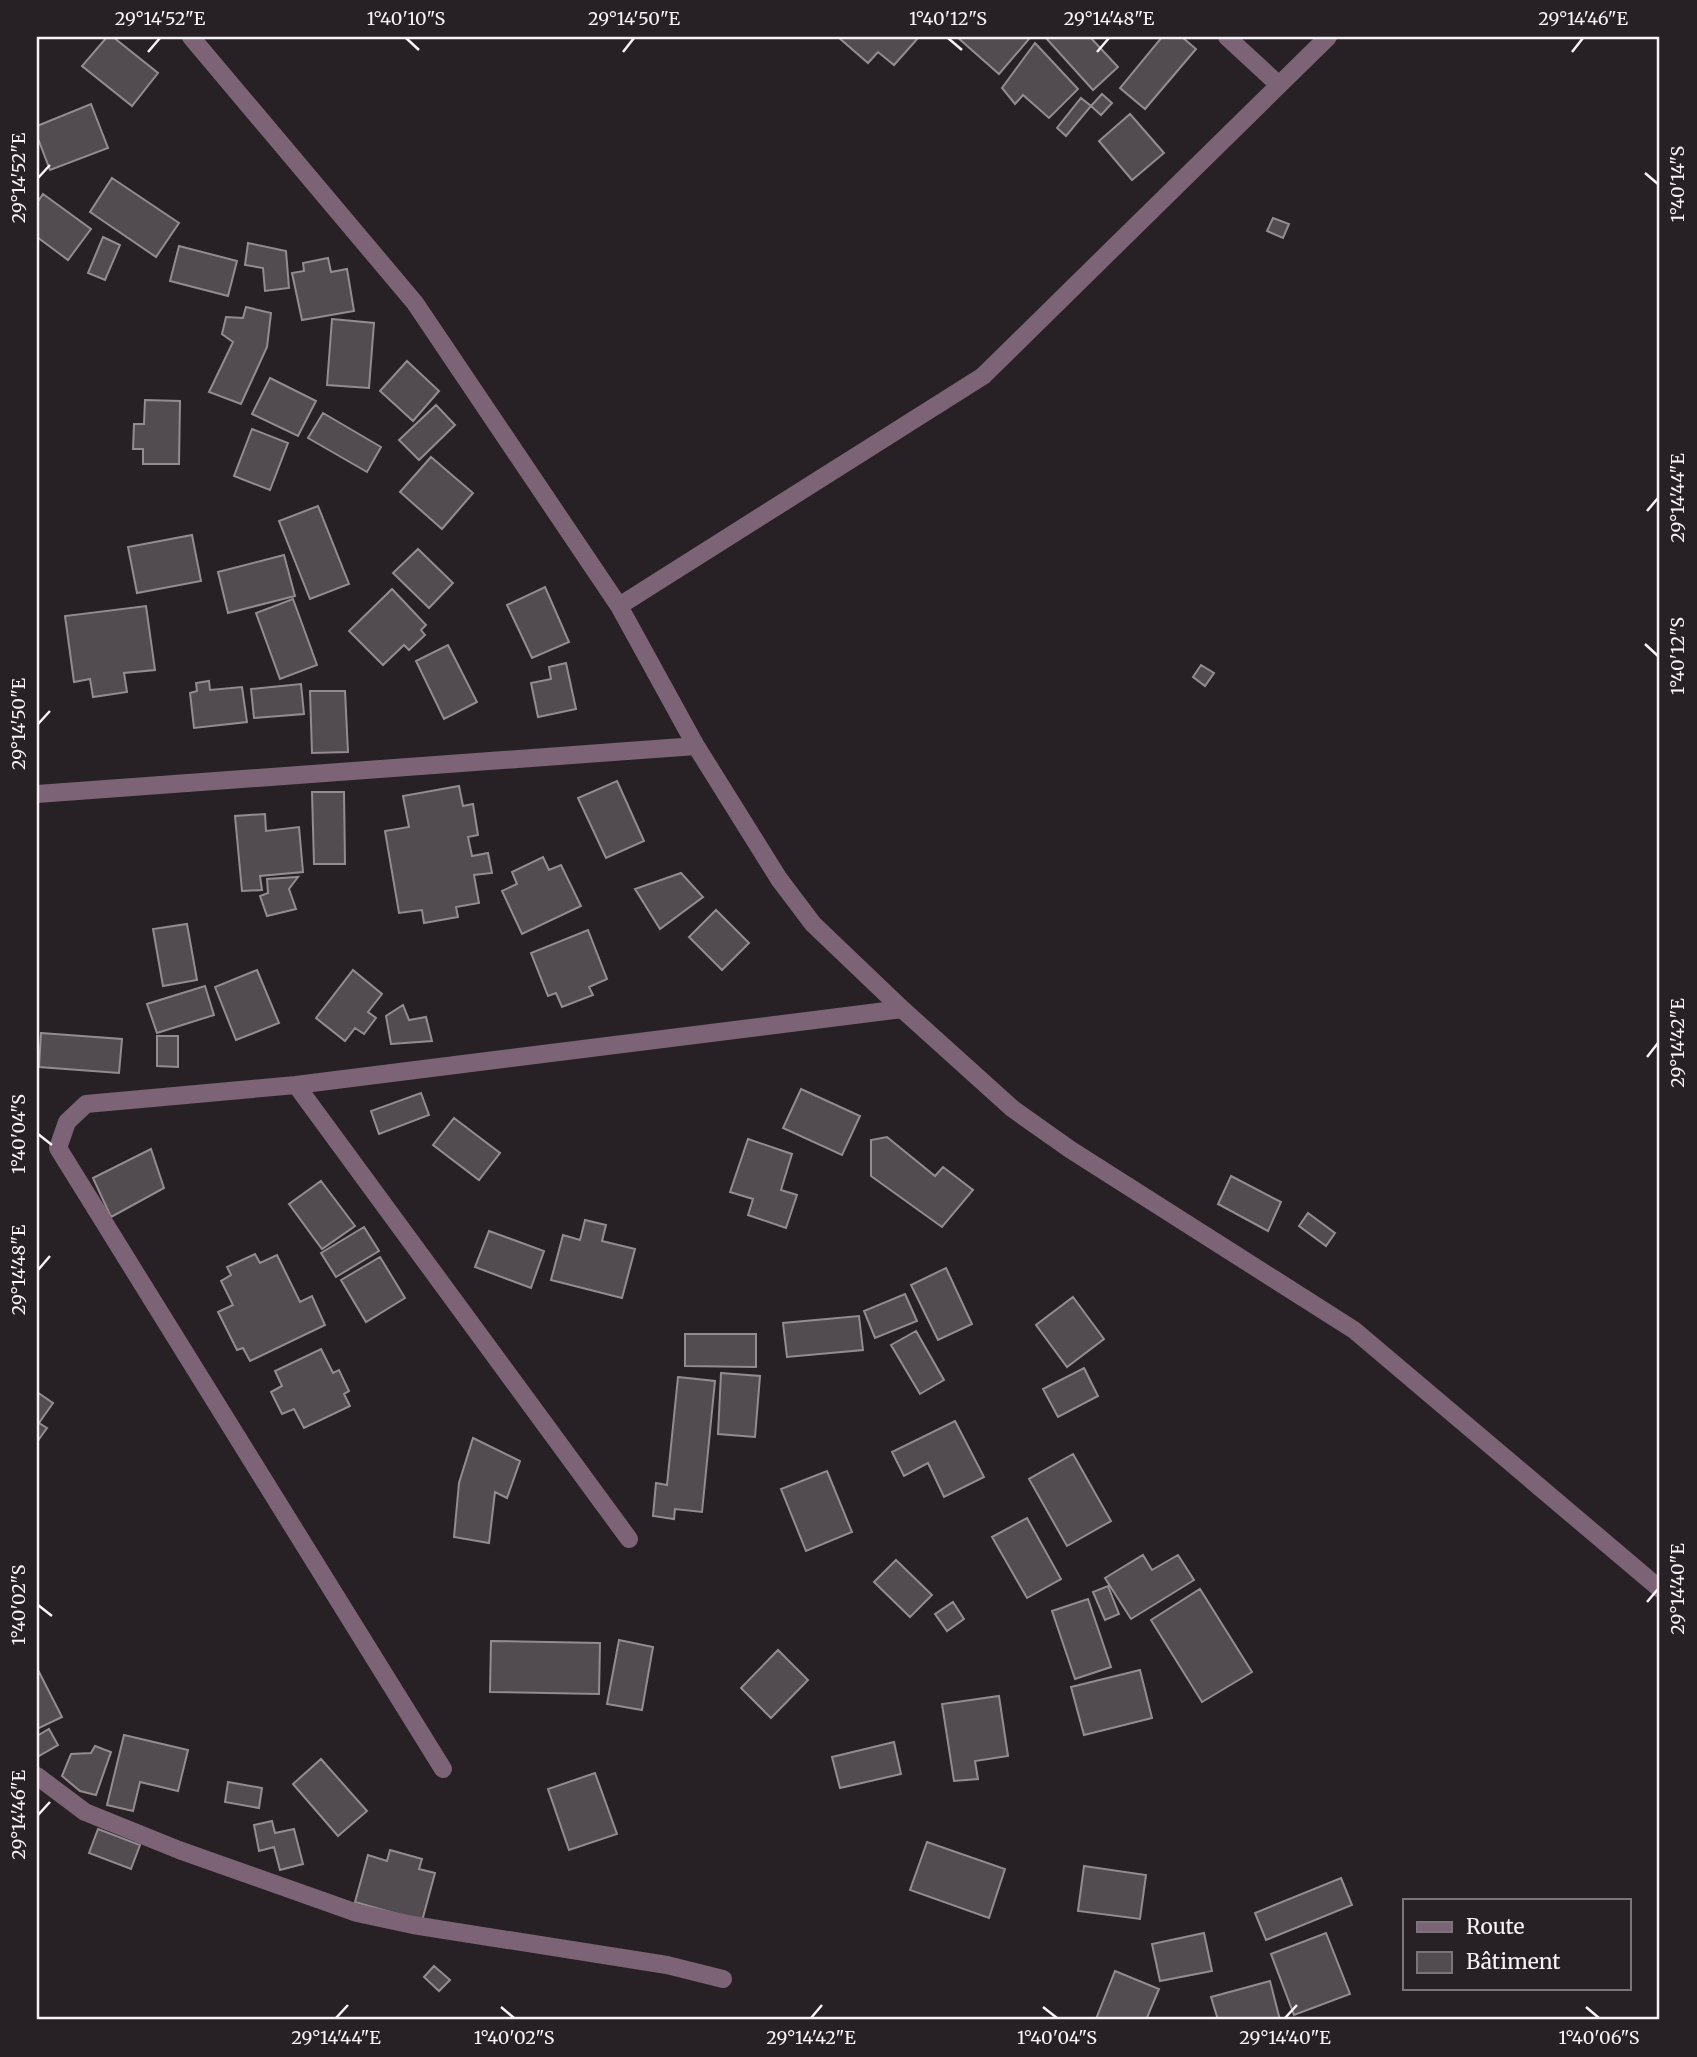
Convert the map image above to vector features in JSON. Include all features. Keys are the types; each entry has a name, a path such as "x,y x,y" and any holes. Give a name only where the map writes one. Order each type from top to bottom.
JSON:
{"street":[{"path":"191,37 415,303 619,606 696,746 779,879 813,924 1013,1109 1354,1330 1660,1589"},
{"path":"1227,37 1279,85"},
{"path":"619,606 983,376 1328,37"},
{"path":"37,794 696,746"},
{"path":"443,1769 58,1148 66,1122 86,1104 296,1085 902,1009"},
{"path":"296,1085 629,1539"},
{"path":"37,1776 85,1812 179,1850 357,1913 413,1925 667,1965 723,1979"}],"building":[{"path":"107,37 113,37 158,73 132,106 82,66"},
{"path":"838,37 919,37 894,65 878,52 868,63"},
{"path":"957,37 1026,37 1029,39 999,74"},
{"path":"1045,37 1090,37 1118,67 1093,90"},
{"path":"1162,37 1182,37 1196,49 1145,109 1120,88"},
{"path":"1035,43 1078,89 1049,118 1023,95 1015,104 1002,88"},
{"path":"1102,94 1112,103 1101,115 1091,106"},
{"path":"1081,98 1091,106 1066,136 1057,128"},
{"path":"91,104 108,148 50,170 37,136 37,126"},
{"path":"1130,114 1164,153 1132,180 1099,141"},
{"path":"112,178 179,223 156,257 90,212"},
{"path":"43,194 91,229 68,260 37,237 37,203"},
{"path":"1273,218 1289,224 1283,238 1267,231"},
{"path":"103,237 120,245 105,280 88,273"},
{"path":"248,243 286,251 289,288 265,291 263,268 245,265"},
{"path":"179,246 237,261 228,296 170,281"},
{"path":"328,258 331,272 347,269 354,311 302,320 292,273 304,271 303,263"},
{"path":"246,307 271,313 267,347 241,404 209,392 233,342 222,334 226,317 243,318"},
{"path":"332,319 374,323 369,388 327,385"},
{"path":"407,361 439,391 413,421 380,391"},
{"path":"270,378 316,401 298,436 252,414"},
{"path":"145,400 180,401 179,464 143,464 143,449 133,449 134,424 144,424"},
{"path":"436,405 455,425 419,460 399,440"},
{"path":"323,413 381,447 367,472 308,438"},
{"path":"252,429 288,443 270,490 234,476"},
{"path":"431,457 473,493 442,529 400,492"},
{"path":"318,506 349,584 310,599 279,521"},
{"path":"192,535 201,581 137,593 128,547"},
{"path":"418,549 453,583 429,608 393,573"},
{"path":"284,555 295,596 228,613 218,572"},
{"path":"545,587 569,642 532,658 507,605"},
{"path":"392,589 426,625 421,630 425,635 409,650 404,645 383,665 349,631"},
{"path":"293,599 317,665 280,679 256,613"},
{"path":"146,606 155,670 124,673 127,692 93,697 90,679 74,682 65,616"},
{"path":"448,645 477,702 444,719 416,661"},
{"path":"566,663 576,709 538,717 531,683 551,679 549,667"},
{"path":"1201,665 1214,673 1205,686 1193,677"},
{"path":"209,681 210,690 242,687 247,722 194,728 190,693 197,691 196,683"},
{"path":"301,684 304,714 254,718 251,689"},
{"path":"310,691 345,691 348,752 312,753"},
{"path":"617,781 644,841 606,858 578,798"},
{"path":"459,786 463,806 473,804 478,835 468,837 472,856 488,853 492,873 474,875 479,903 456,907 458,917 424,923 422,910 399,913 385,831 409,827 403,796"},
{"path":"312,792 344,792 345,864 314,864"},
{"path":"265,814 266,831 299,827 303,872 260,876 262,890 242,891 235,816"},
{"path":"543,857 549,870 561,865 581,906 522,934 502,891 517,884 512,872"},
{"path":"681,873 703,897 660,929 635,889"},
{"path":"298,877 289,889 296,909 267,916 260,896 268,893 267,879"},
{"path":"716,910 749,943 722,970 689,937"},
{"path":"187,924 197,980 163,986 153,929"},
{"path":"588,930 607,979 589,987 593,995 562,1007 556,993 548,996 531,953"},
{"path":"257,970 279,1023 236,1040 215,987"},
{"path":"353,970 382,994 368,1012 376,1018 364,1034 355,1028 345,1041 316,1018"},
{"path":"205,986 214,1015 157,1033 147,1004"},
{"path":"403,1005 409,1020 426,1017 432,1041 391,1044 386,1016"},
{"path":"41,1033 122,1039 119,1073 39,1067"},
{"path":"157,1036 178,1036 178,1067 157,1066"},
{"path":"801,1089 860,1116 842,1155 783,1128"},
{"path":"421,1093 429,1115 379,1134 371,1111"},
{"path":"454,1118 500,1153 479,1180 433,1145"},
{"path":"887,1137 935,1176 943,1167 973,1190 942,1227 871,1176 871,1140"},
{"path":"748,1139 792,1154 781,1190 797,1195 786,1228 748,1215 753,1199 730,1192"},
{"path":"151,1149 164,1188 111,1217 93,1178"},
{"path":"1231,1176 1281,1202 1268,1231 1218,1204"},
{"path":"321,1181 355,1226 322,1249 289,1204"},
{"path":"1308,1213 1335,1233 1326,1246 1299,1226"},
{"path":"585,1220 606,1225 602,1241 635,1249 622,1298 551,1280 563,1235 580,1240"},
{"path":"364,1227 379,1251 336,1277 321,1253"},
{"path":"489,1231 544,1251 531,1288 475,1267"},
{"path":"255,1254 260,1263 277,1255 300,1302 312,1296 325,1325 250,1361 243,1348 237,1350 218,1312 233,1305 221,1281 231,1275 227,1267"},
{"path":"380,1257 405,1298 366,1322 341,1280"},
{"path":"946,1268 972,1324 938,1340 911,1285"},
{"path":"905,1294 917,1321 875,1338 864,1311"},
{"path":"1073,1297 1104,1339 1067,1367 1036,1325"},
{"path":"859,1316 863,1350 787,1357 783,1323"},
{"path":"916,1331 944,1380 920,1394 891,1345"},
{"path":"685,1334 756,1334 756,1367 685,1366"},
{"path":"321,1349 333,1373 339,1370 349,1391 344,1394 350,1406 304,1428 294,1409 282,1414 271,1392 282,1386 275,1371"},
{"path":"1084,1368 1098,1396 1058,1417 1043,1389"},
{"path":"721,1373 760,1376 755,1437 718,1434"},
{"path":"678,1377 715,1381 702,1512 675,1509 674,1519 653,1516 656,1483 667,1485"},
{"path":"37,1392 53,1403 39,1423 47,1428 37,1442"},
{"path":"955,1421 984,1477 944,1497 928,1463 904,1476 892,1452"},
{"path":"473,1438 520,1461 507,1498 495,1492 489,1543 454,1537 459,1483"},
{"path":"1073,1454 1111,1521 1067,1546 1029,1479"},
{"path":"827,1471 852,1532 806,1551 781,1489"},
{"path":"1027,1518 1061,1579 1027,1598 992,1537"},
{"path":"1143,1555 1152,1570 1178,1555 1194,1580 1131,1619 1105,1578"},
{"path":"896,1560 932,1595 910,1617 874,1582"},
{"path":"1108,1586 1119,1614 1105,1620 1093,1592"},
{"path":"1200,1589 1252,1672 1202,1702 1151,1620"},
{"path":"1088,1599 1111,1667 1075,1679 1052,1611"},
{"path":"953,1602 964,1619 947,1631 935,1614"},
{"path":"619,1640 653,1647 642,1710 607,1704"},
{"path":"491,1641 600,1643 599,1694 490,1692"},
{"path":"778,1650 808,1680 771,1718 741,1688"},
{"path":"37,1668 62,1717 37,1729"},
{"path":"1140,1670 1152,1718 1084,1735 1071,1687"},
{"path":"999,1696 1008,1756 975,1761 978,1779 954,1781 942,1704"},
{"path":"49,1729 58,1745 37,1757 37,1736"},
{"path":"124,1735 188,1750 178,1791 140,1782 133,1811 107,1805"},
{"path":"894,1742 901,1774 840,1788 832,1757"},
{"path":"95,1746 111,1752 96,1795 80,1791 62,1776 71,1754 91,1753"},
{"path":"321,1759 367,1811 338,1836 293,1784"},
{"path":"595,1773 617,1834 569,1850 548,1789"},
{"path":"228,1782 262,1788 259,1808 225,1802"},
{"path":"272,1821 275,1833 294,1829 303,1864 280,1870 274,1847 259,1851 254,1825"},
{"path":"98,1829 140,1845 131,1869 89,1853"},
{"path":"927,1842 1005,1869 989,1918 910,1890"},
{"path":"390,1850 422,1859 419,1869 435,1873 422,1921 355,1902 368,1855 387,1861"},
{"path":"1084,1866 1146,1875 1140,1919 1078,1911"},
{"path":"1341,1878 1352,1905 1266,1940 1255,1913"},
{"path":"1204,1933 1212,1971 1160,1981 1152,1944"},
{"path":"1326,1933 1350,1994 1294,2015 1271,1954"},
{"path":"434,1966 450,1980 439,1991 424,1977"},
{"path":"1115,1971 1159,1989 1146,2020 1096,2019"},
{"path":"1270,1981 1280,2020 1218,2020 1211,1997"}]}
